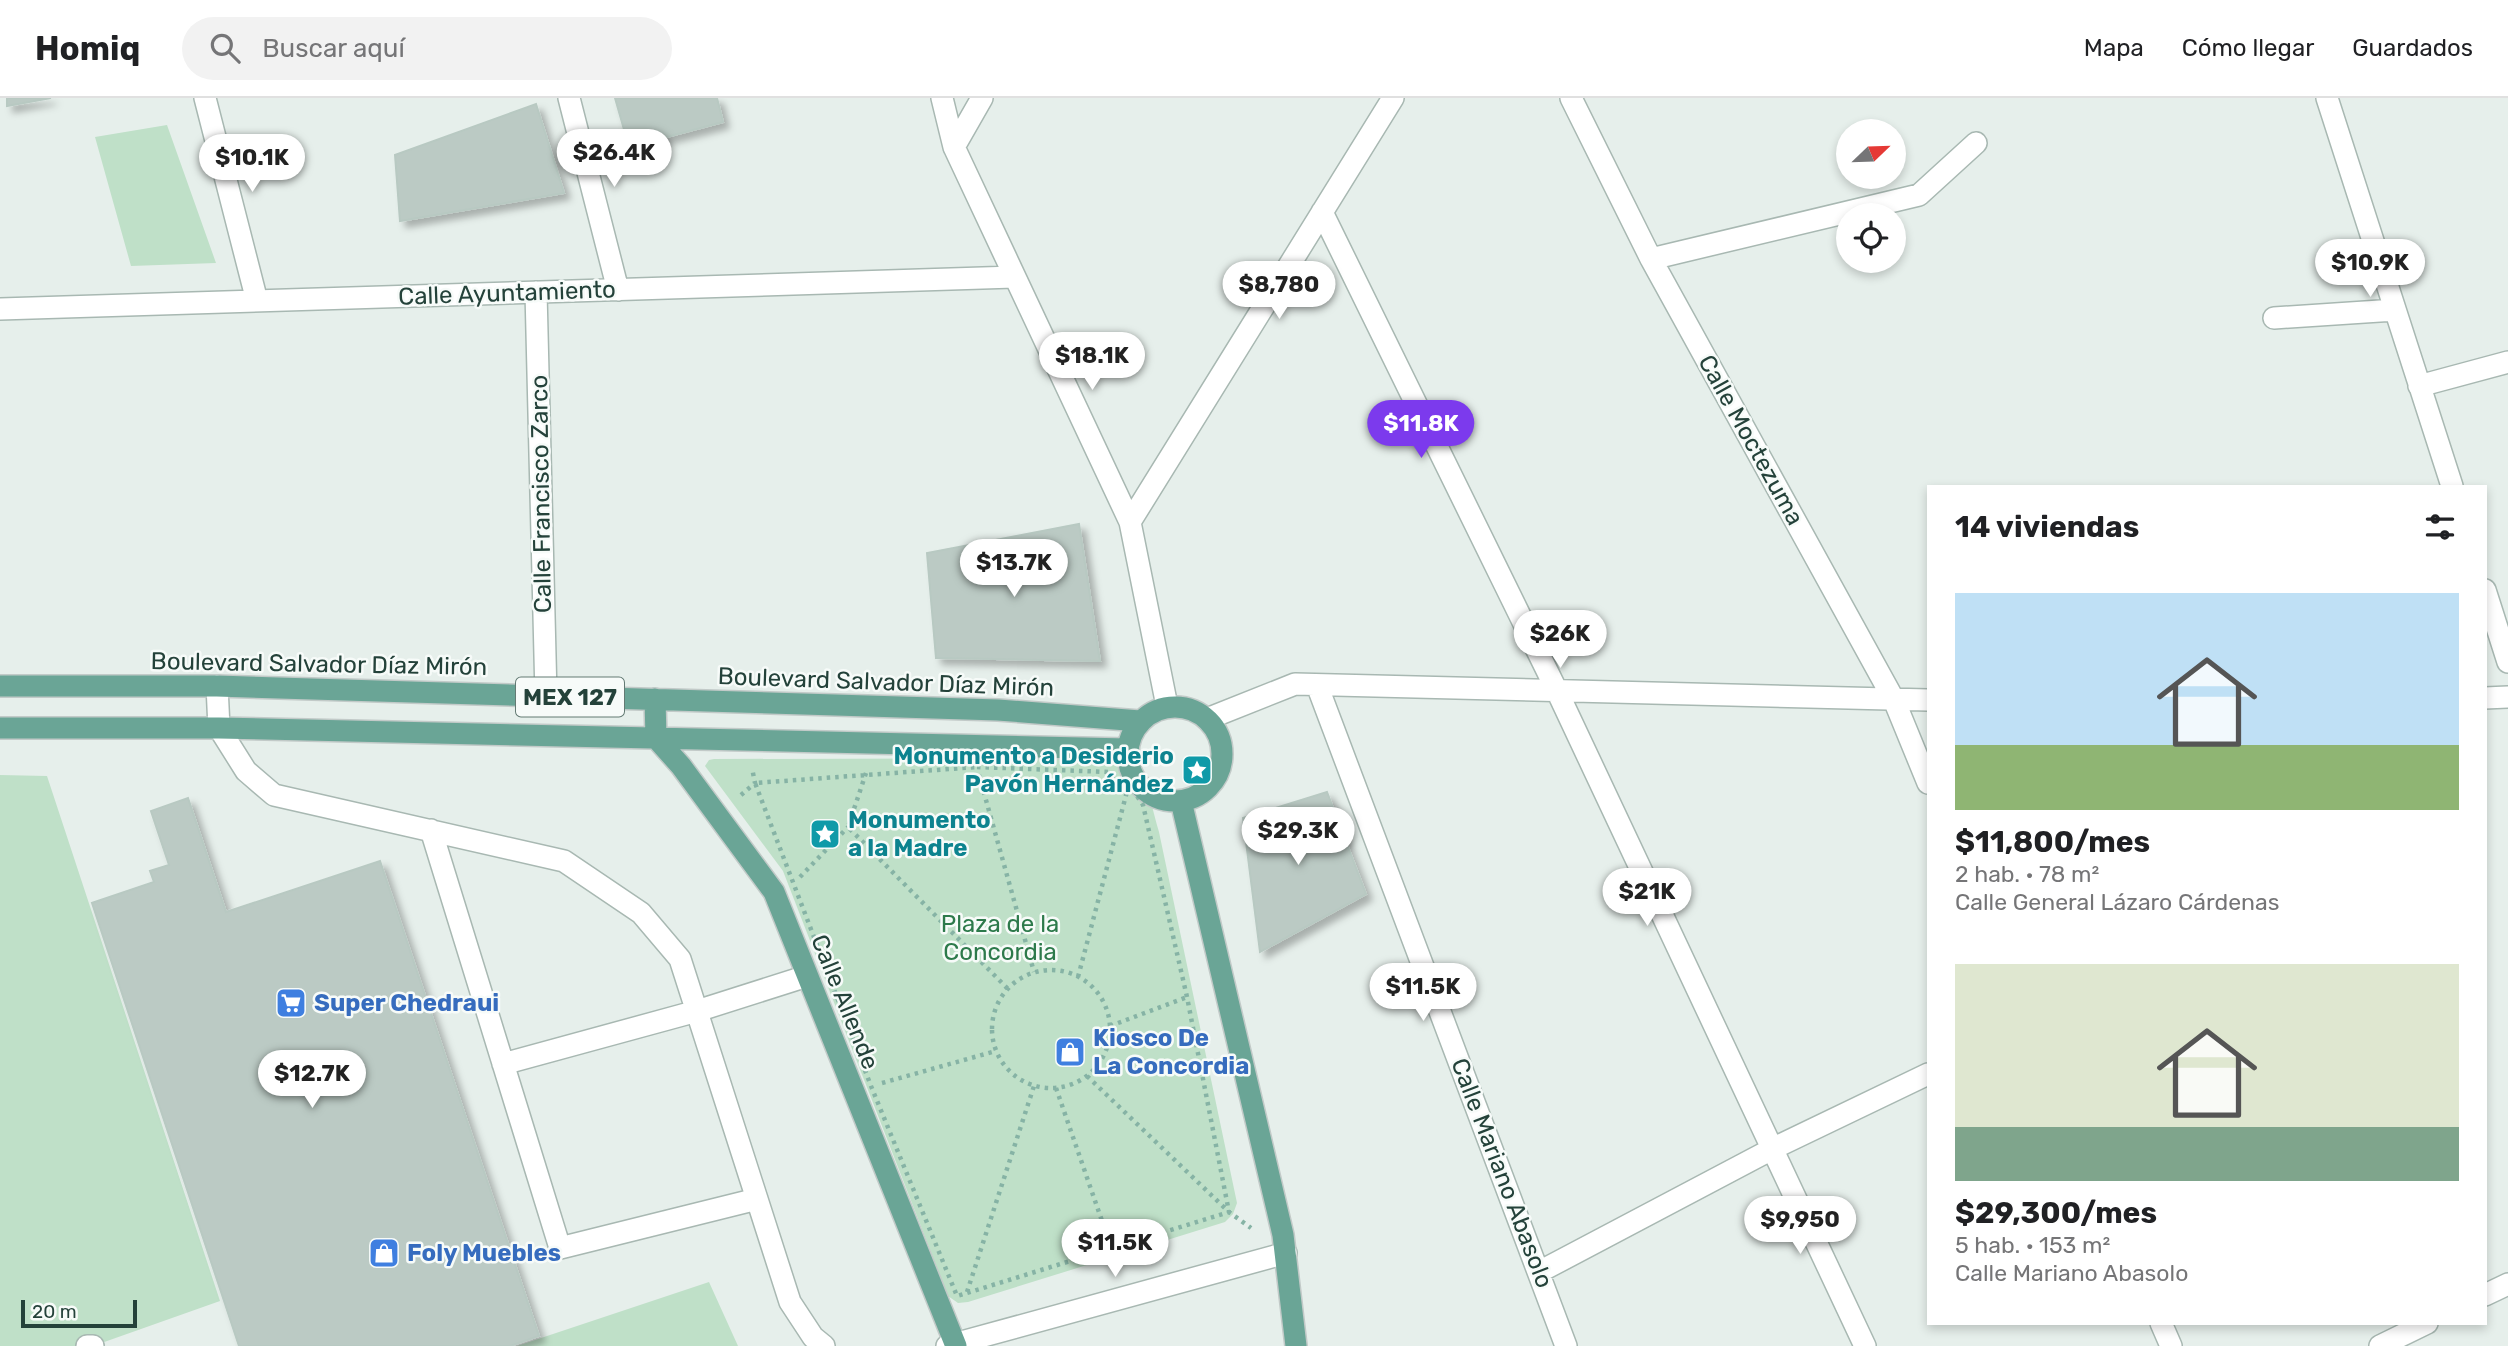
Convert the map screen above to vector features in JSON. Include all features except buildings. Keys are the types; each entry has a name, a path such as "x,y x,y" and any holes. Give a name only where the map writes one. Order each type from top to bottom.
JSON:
{"main road":[{"name":"Boulevard Salvador Díaz Mirón","path":"0,686 217,686 655,699 998,710 1140,721"},
{"path":"655,699 656,738"},
{"path":"1167,706 1193,710 1207,719 1216,731 1222,762 1216,777 1206,789 1193,798 1165,801 1136,787 1127,749 1133,731 1140,721 1150,713 1167,706"},
{"name":"MEX 127","path":"0,728 219,728 1127,749"},
{"name":"Calle Allende","path":"656,738 681,766 774,892 956,1346"},
{"path":"1181,801 1286,1253 1296,1346"}],"street":[{"path":"205,98 257,301"},
{"path":"569,98 618,290"},
{"path":"942,98 954,147 1130,522 1167,706"},
{"path":"954,147 982,98"},
{"path":"1130,522 1392,98"},
{"name":"Calle Moctezuma","path":"1571,98 1651,259 1894,700 1927,781"},
{"path":"2328,98 2452,485"},
{"path":"1651,259 1919,194 1976,143"},
{"path":"1322,212 1557,691 1865,1346"},
{"name":"Calle Ayuntamiento","path":"0,309 1014,276"},
{"name":"Calle Francisco Zarco","path":"536,292 546,696"},
{"path":"2274,318 2395,310"},
{"path":"2419,386 2508,362"},
{"path":"2487,596 2508,662"},
{"path":"1207,719 1295,684 1927,700"},
{"name":"Calle Mariano Abasolo","path":"1317,685 1566,1346"},
{"path":"217,686 219,728 246,771 274,795 564,861 641,912 680,959 790,1302 813,1337 824,1346"},
{"path":"2487,698 2508,698"},
{"path":"431,830 560,1248 757,1199"},
{"path":"503,1064 697,1011 807,976"},
{"path":"1539,1272 1774,1148 1927,1074"},
{"path":"947,1346 956,1346 1286,1253"},
{"path":"2487,1294 2508,1284"},
{"path":"2162,1325 2171,1346"},
{"path":"2379,1346 2423,1325"},
{"path":"87,1346 93,1346"}],"path":[{"path":"748,740 755,783 871,1086 957,1296 1229,1212"},
{"path":"718,817 755,783 866,773 977,767 1108,772 1136,787 1143,805 1187,997 1229,1212"},
{"path":"977,767 1034,972"},
{"path":"794,884 848,827 866,773"},
{"path":"1077,976 1136,787"},
{"path":"848,827 1008,989"},
{"path":"1064,971 1077,976 1090,985 1107,1012 1110,1026 1108,1045 1100,1062 1087,1076 1072,1085 1056,1088 1034,1086 1018,1078 1004,1066 996,1051 992,1035 998,1002 1008,989 1034,972 1064,971"},
{"path":"1110,1026 1187,997"},
{"path":"871,1086 996,1051"},
{"path":"1087,1076 1229,1212 1286,1253"},
{"path":"956,1346 967,1293 1034,1086"},
{"path":"1056,1088 1111,1247"}],"green space":[{"path":"167,125 216,263 131,266 95,137"},
{"name":"Plaza de la Concordia","path":"1099,758 1127,767 1143,782 1148,792 1159,832 1237,1203 1233,1214 1225,1222 958,1303 948,1296 783,871 705,766 709,760 714,759"},
{"path":"0,775 47,776 220,1301 93,1346 0,1346"},
{"path":"709,1282 738,1346 517,1346"}],"place":[{"name":"Monumento a Desiderio Pavón Hernández","path":"1197,770"},
{"name":"Monumento a la Madre","path":"825,834"},
{"name":"Super Chedraui","path":"291,1003"},
{"name":"Kiosco De La Concordia","path":"1070,1052"},
{"name":"Foly Muebles","path":"384,1253"}]}
